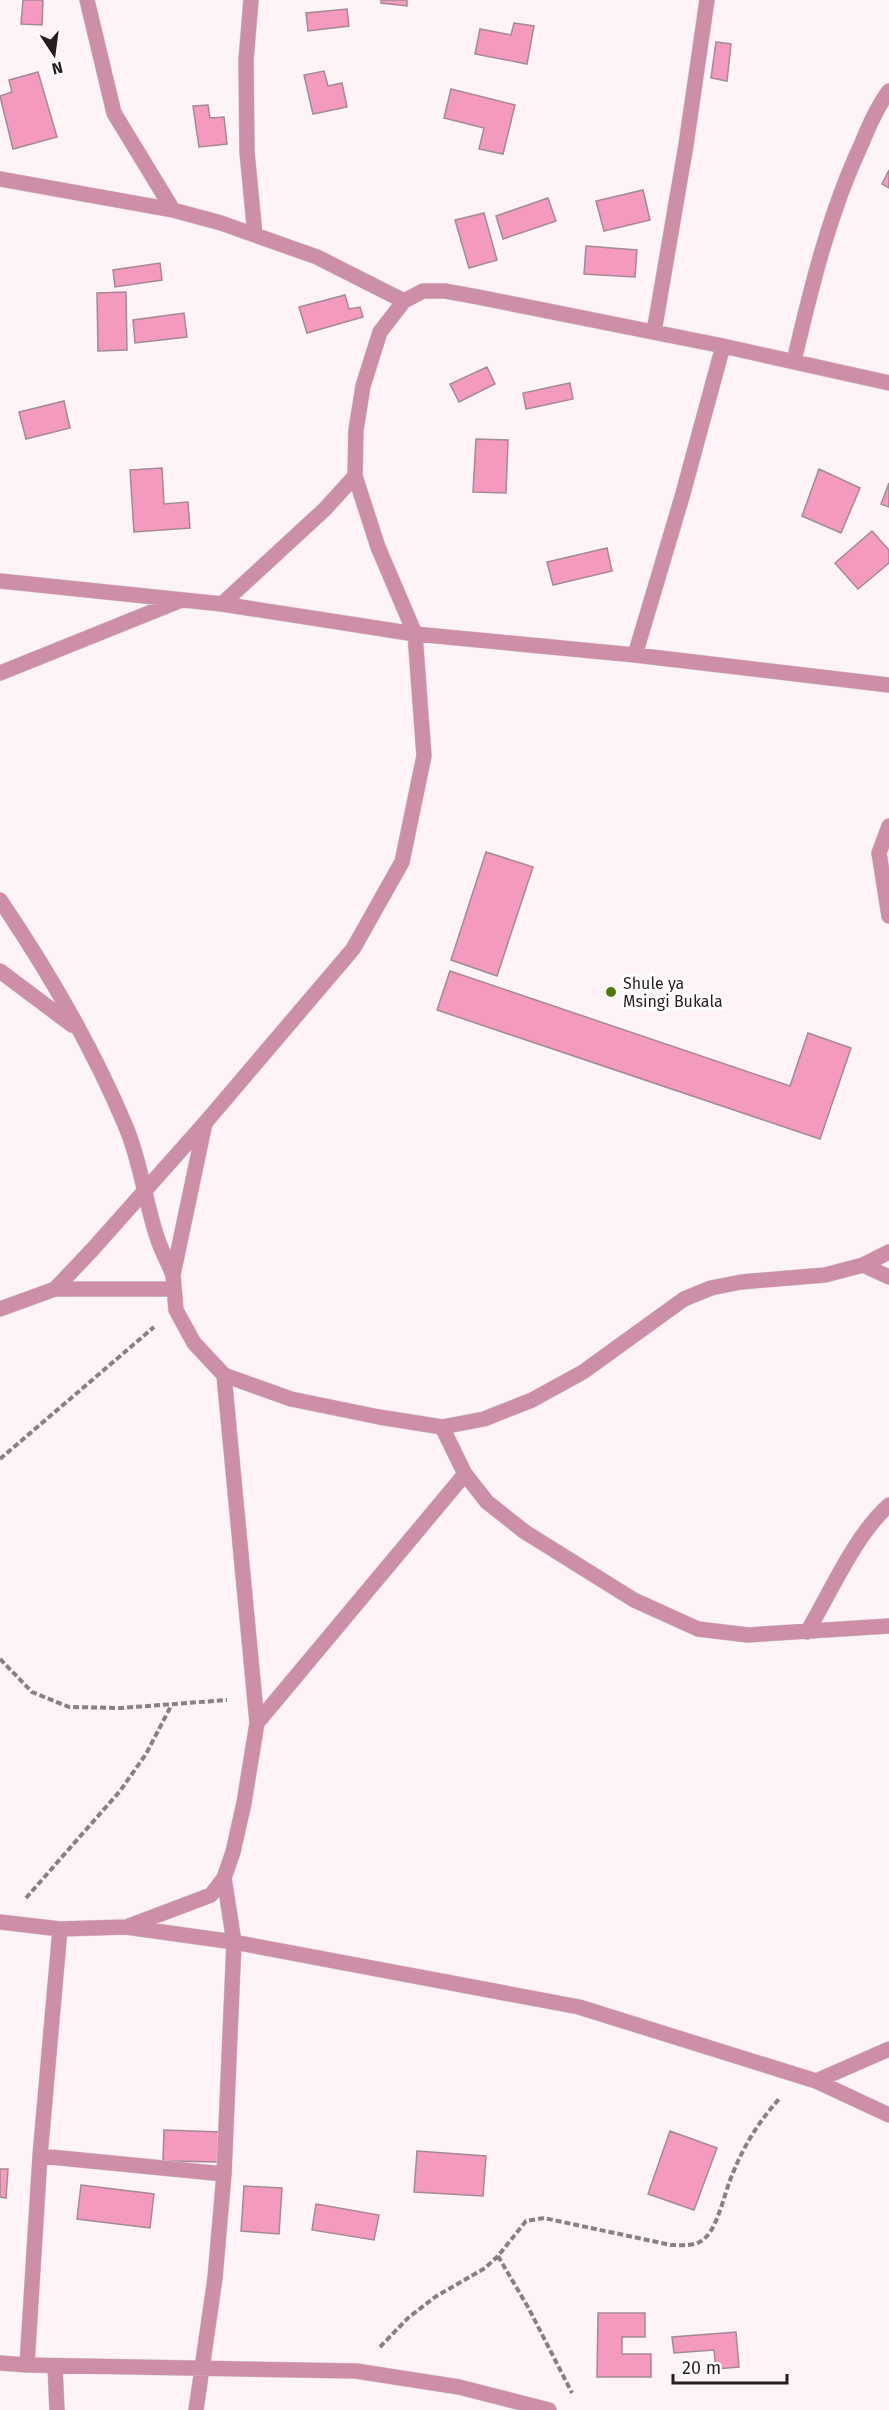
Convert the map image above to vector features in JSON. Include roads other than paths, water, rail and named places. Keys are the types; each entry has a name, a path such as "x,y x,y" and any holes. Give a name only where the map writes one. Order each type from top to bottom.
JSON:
{"street":[{"path":"87,0 114,113 173,210"},
{"path":"251,0 246,60 247,152 255,235"},
{"path":"654,332 686,145 707,0"},
{"path":"794,361 818,262 851,166 880,103 889,91"},
{"path":"0,179 173,210 317,257 404,301"},
{"path":"55,1289 205,1123 353,949 402,862 424,756 415,634 378,547 354,476 356,430 363,386 380,332 404,301 423,291 445,291 723,346 889,383"},
{"path":"635,655 682,497 723,346"},
{"path":"222,604 324,509 354,476"},
{"path":"0,581 222,604 415,634 635,655 889,685"},
{"path":"0,674 182,600"},
{"path":"889,826 879,853 889,916"},
{"path":"0,900 78,1029 127,1129 146,1189 157,1237 173,1282 176,1310 194,1343 224,1375 291,1399 442,1427 484,1419 532,1400 583,1372 684,1299 711,1288 741,1282 825,1275 863,1265 889,1252"},
{"path":"0,971 78,1029"},
{"path":"173,1282 205,1123"},
{"path":"863,1265 889,1277"},
{"path":"0,1309 55,1289 173,1282"},
{"path":"126,1927 211,1895 225,1878 236,1843 258,1723 224,1375"},
{"path":"442,1427 465,1474 487,1502 525,1532 634,1600 698,1629 748,1635 889,1626"},
{"path":"258,1723 465,1474"},
{"path":"807,1632 863,1536 879,1513 889,1505"},
{"path":"196,2410 215,2278 224,2174 234,1941 225,1878"},
{"path":"3,1923 60,1929 126,1927 234,1941 579,2007 800,2075 889,2115"},
{"path":"27,2366 40,2156 60,1929"},
{"path":"816,2081 889,2049"},
{"path":"40,2156 224,2174"},
{"path":"0,2363 27,2366 356,2370 459,2387 549,2410"},
{"path":"55,2366 57,2410"}],"place":[{"name":"Shule ya Msingi Bukala","path":"611,992"}]}
